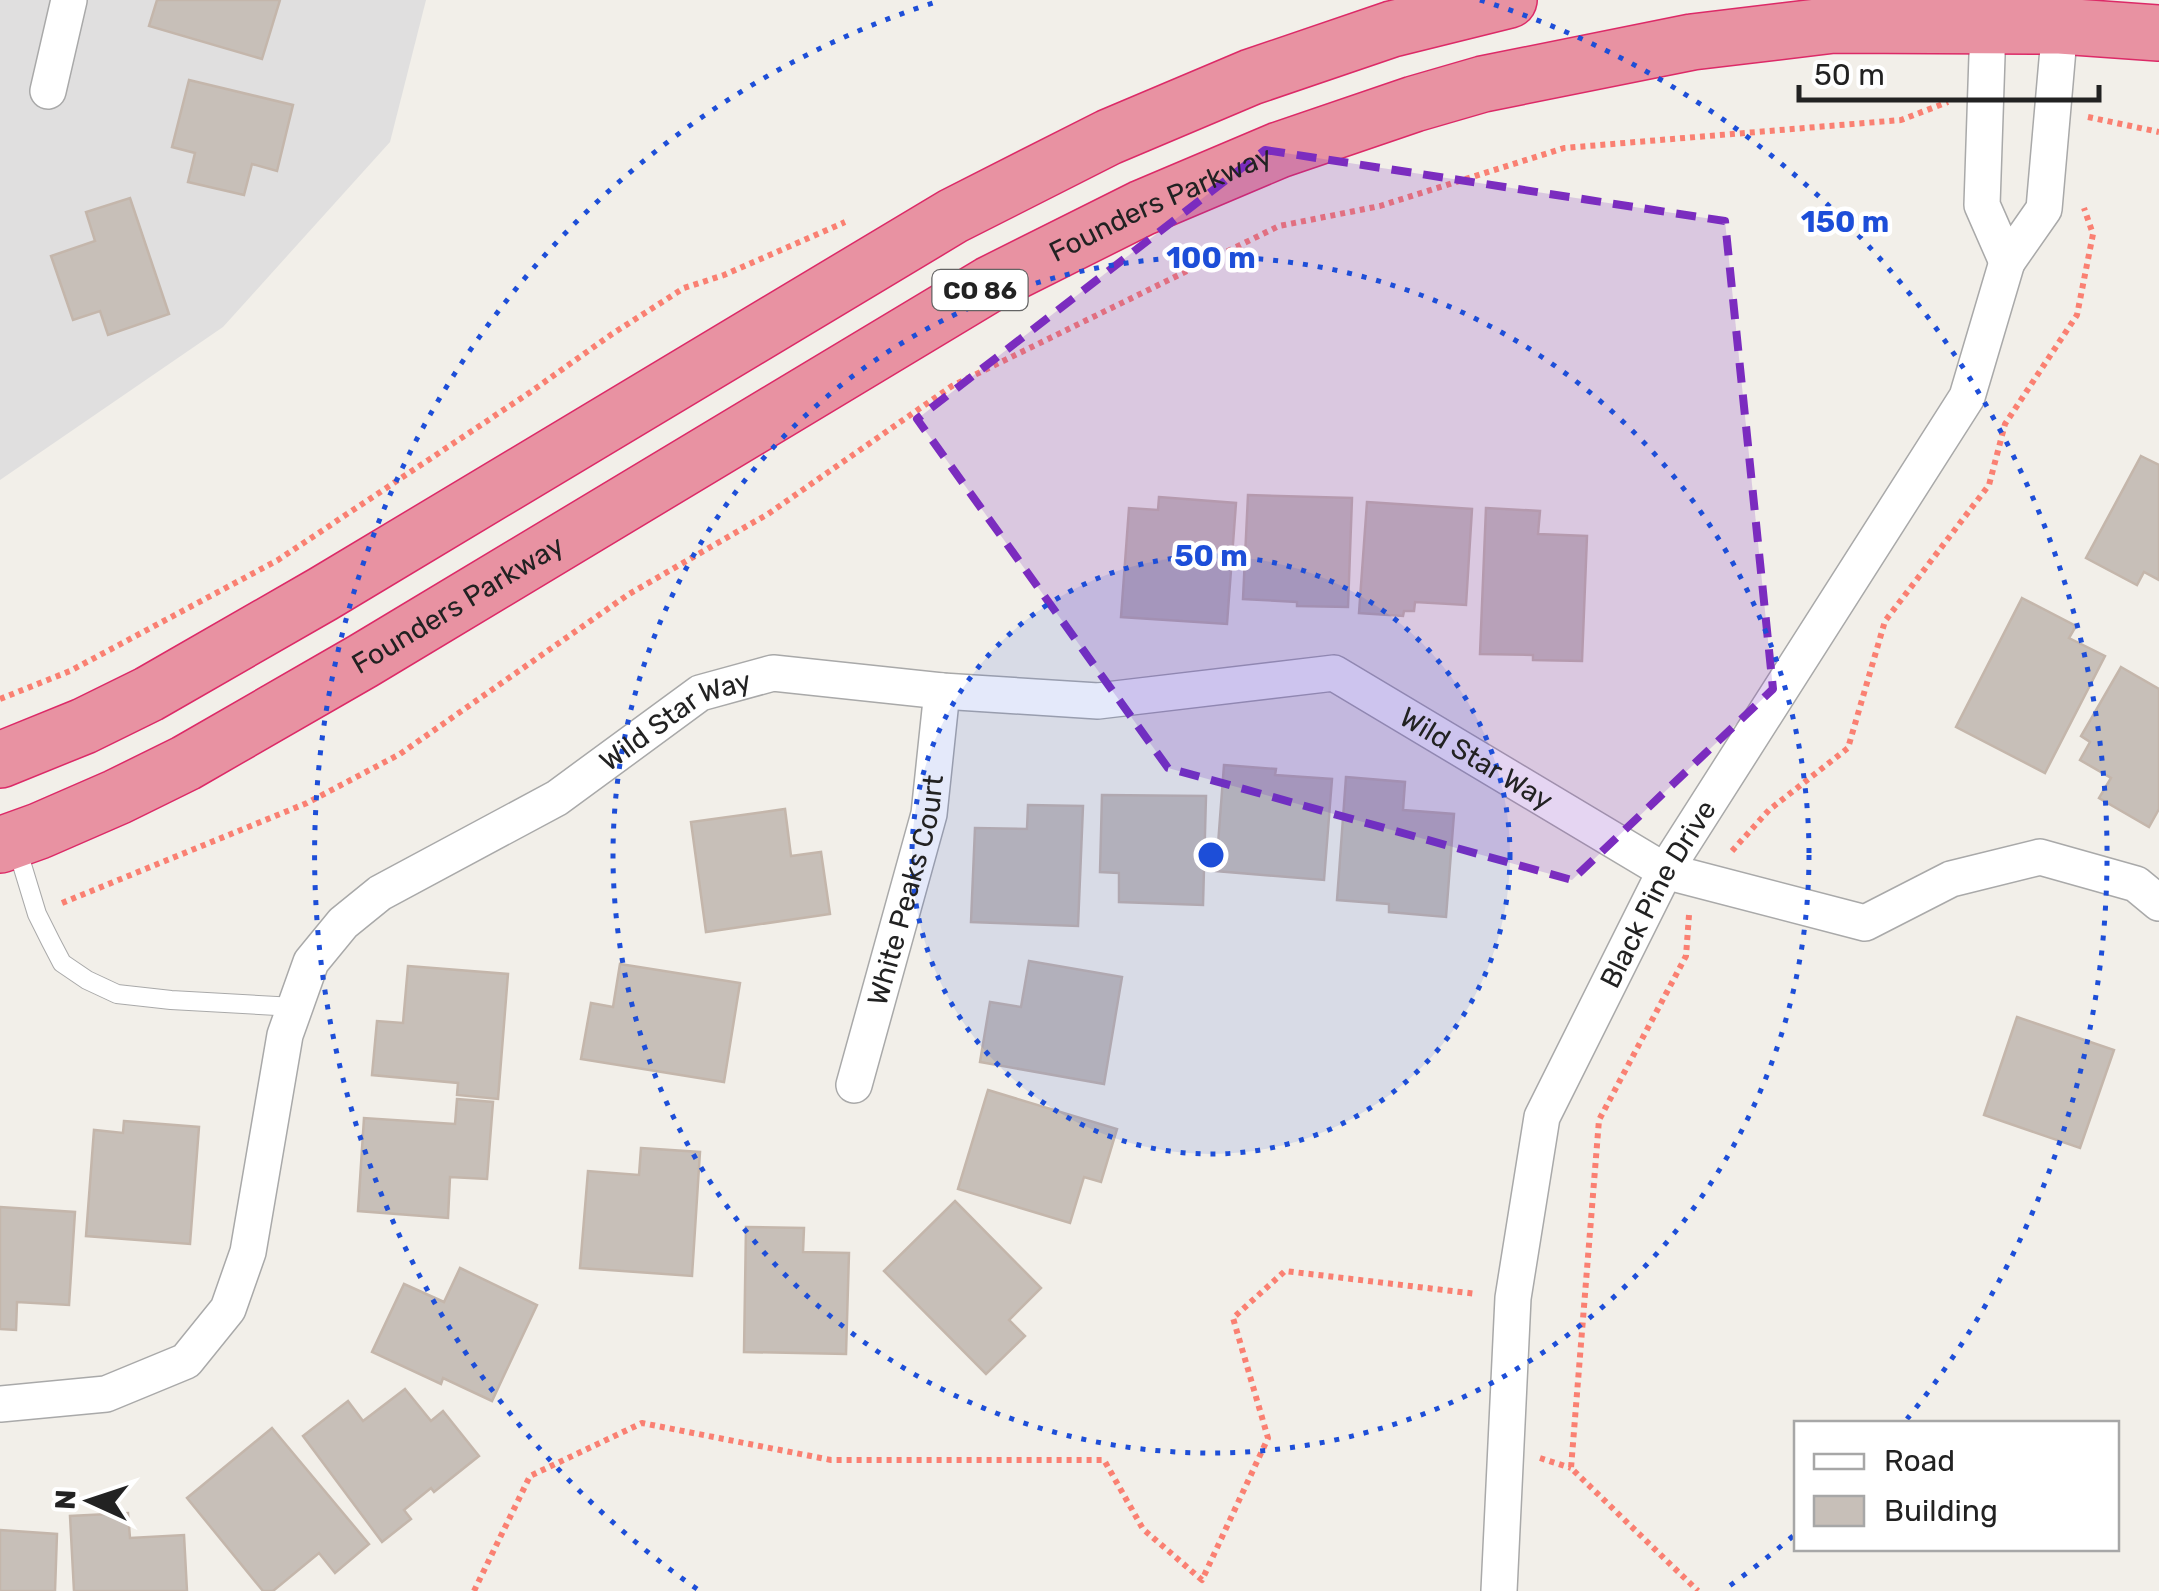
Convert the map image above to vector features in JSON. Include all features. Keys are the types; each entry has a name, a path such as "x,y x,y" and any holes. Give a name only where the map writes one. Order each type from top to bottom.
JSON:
{"highway":[{"name":"CO 86","path":"0,760 84,726 165,684 324,594 952,216 1074,154 1252,77 1392,28 1509,0"},
{"name":"Founders Parkway","path":"7,842 117,797 186,762 363,661 990,284 1142,208 1279,150 1483,84 1692,42 1834,26 2060,26 2159,33"}],"street":[{"path":"48,91 69,0"},
{"path":"1988,26 1982,206 2007,262"},
{"name":"Black Pine Drive","path":"1498,1591 1513,1298 1542,1117 1665,871 1967,397 2007,262 2044,209 2060,26"},
{"name":"Wild Star Way","path":"0,1404 106,1394 186,1361 228,1309 248,1252 285,1035 311,962 343,923 380,893 557,798 700,692 773,673 942,691 1098,701 1334,673 1665,871 1865,923 1951,879 2040,856 2136,884 2159,903"},
{"name":"White Peaks Court","path":"854,1085 929,814 942,691"}],"lane":[{"path":"7,842 62,963 87,980 117,994 295,1007"}],"path":[{"path":"37,914 306,803 400,754 629,594 768,514 952,386 1279,226 1380,206 1564,148 1901,120 1949,101 1984,140"},
{"path":"2077,114 2159,132"},
{"path":"474,1591 530,1476 642,1423 832,1460 1104,1460 1143,1529 1202,1580 1268,1438 1233,1318 1284,1271 1513,1298"}],"highlighted area":[{"path":"1265,150 1725,221 1773,689 1572,880 1168,768 917,419"}],"shaded area":[{"path":"0,0 426,0 390,142 223,327 0,480"}],"building":[{"path":"157,0 280,0 262,59 149,26"},
{"path":"189,80 293,105 277,171 252,164 244,195 188,182 195,153 172,147"},
{"path":"130,198 169,314 108,335 100,311 73,320 51,256 95,241 86,212"},
{"path":"2141,456 2159,465 2159,580 2144,572 2137,585 2086,558"},
{"path":"1248,495 1352,498 1348,607 1243,599"},
{"path":"1159,497 1236,503 1227,624 1121,617 1129,508 1158,510"},
{"path":"1367,502 1472,509 1466,605 1415,602 1414,611 1404,611 1403,616 1359,613"},
{"path":"1486,508 1540,511 1538,534 1587,536 1582,661 1480,654"},
{"path":"2022,598 2076,626 2069,638 2105,656 2045,773 1956,727"},
{"path":"2121,667 2159,689 2159,809 2149,827 2099,798 2111,778 2080,760 2090,742 2081,736"},
{"path":"1224,765 1276,769 1275,775 1332,779 1324,880 1216,871"},
{"path":"1346,777 1405,782 1403,810 1454,814 1446,917 1389,912 1389,904 1337,900"},
{"path":"1102,795 1206,796 1203,905 1119,902 1119,873 1100,872"},
{"path":"1028,805 1083,806 1078,926 971,922 975,828 1027,829"},
{"path":"785,809 791,856 821,852 830,914 706,932 691,822"},
{"path":"1029,961 1122,977 1104,1084 980,1062 990,1002 1021,1007"},
{"path":"620,964 740,983 724,1082 581,1059 591,1003 613,1007"},
{"path":"408,966 508,974 498,1099 457,1095 458,1083 372,1075 377,1021 403,1023"},
{"path":"2017,1017 2114,1050 2080,1148 1984,1115"},
{"path":"988,1090 1117,1129 1101,1182 1084,1177 1070,1223 958,1189"},
{"path":"457,1099 493,1102 487,1179 450,1177 448,1218 358,1211 364,1118 455,1124"},
{"path":"124,1121 199,1127 190,1244 86,1236 94,1130 123,1133"},
{"path":"641,1148 700,1152 692,1276 580,1268 588,1171 639,1175"},
{"path":"955,1201 1041,1288 1009,1320 1025,1336 986,1374 884,1271"},
{"path":"0,1207 75,1212 69,1305 17,1302 16,1330 0,1329"},
{"path":"746,1227 804,1228 803,1252 849,1253 846,1354 744,1352"},
{"path":"460,1268 537,1305 492,1401 443,1378 441,1384 372,1352 404,1284 444,1302"},
{"path":"405,1389 431,1421 443,1411 479,1456 404,1510 411,1519 382,1542 303,1436 348,1401 363,1421"},
{"path":"272,1428 369,1544 335,1573 319,1553 273,1591 263,1591 187,1498"},
{"path":"128,1513 130,1538 184,1535 187,1591 74,1591 70,1516"},
{"path":"0,1530 57,1534 55,1591 0,1591"}]}
